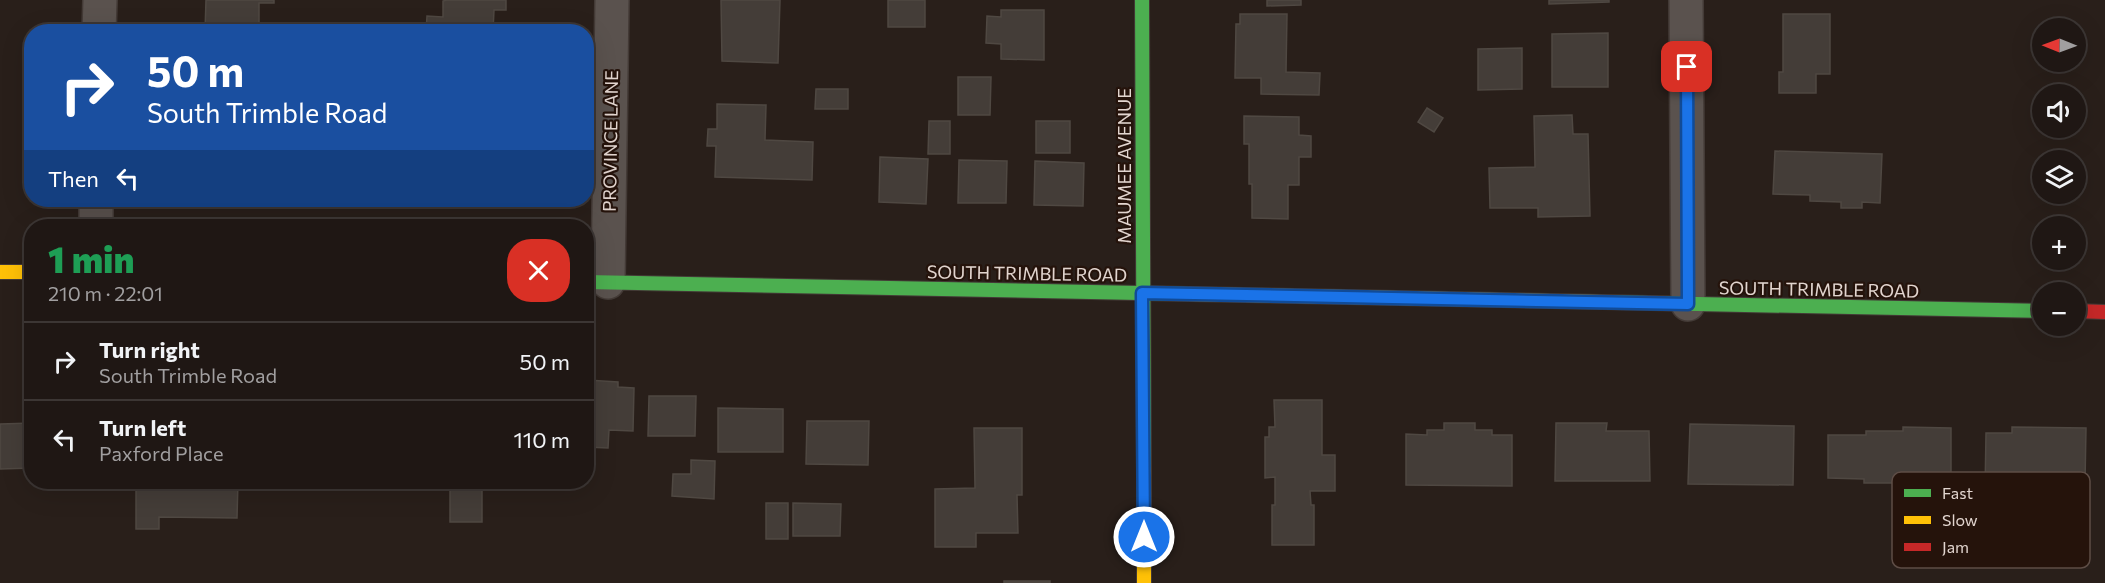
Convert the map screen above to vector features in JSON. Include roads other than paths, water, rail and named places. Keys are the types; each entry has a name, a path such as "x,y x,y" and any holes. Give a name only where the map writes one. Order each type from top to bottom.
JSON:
{"main road":[{"name":"MAUMEE AVENUE","path":"1142,0 1144,583"},
{"path":"0,272 24,272"},
{"name":"SOUTH TRIMBLE ROAD","path":"597,282 2032,311"},
{"path":"2086,311 2105,312"}],"street":[{"path":"99,24 100,0"},
{"name":"PROVINCE LANE","path":"597,282 612,0"},
{"path":"1686,0 1688,304"}]}
